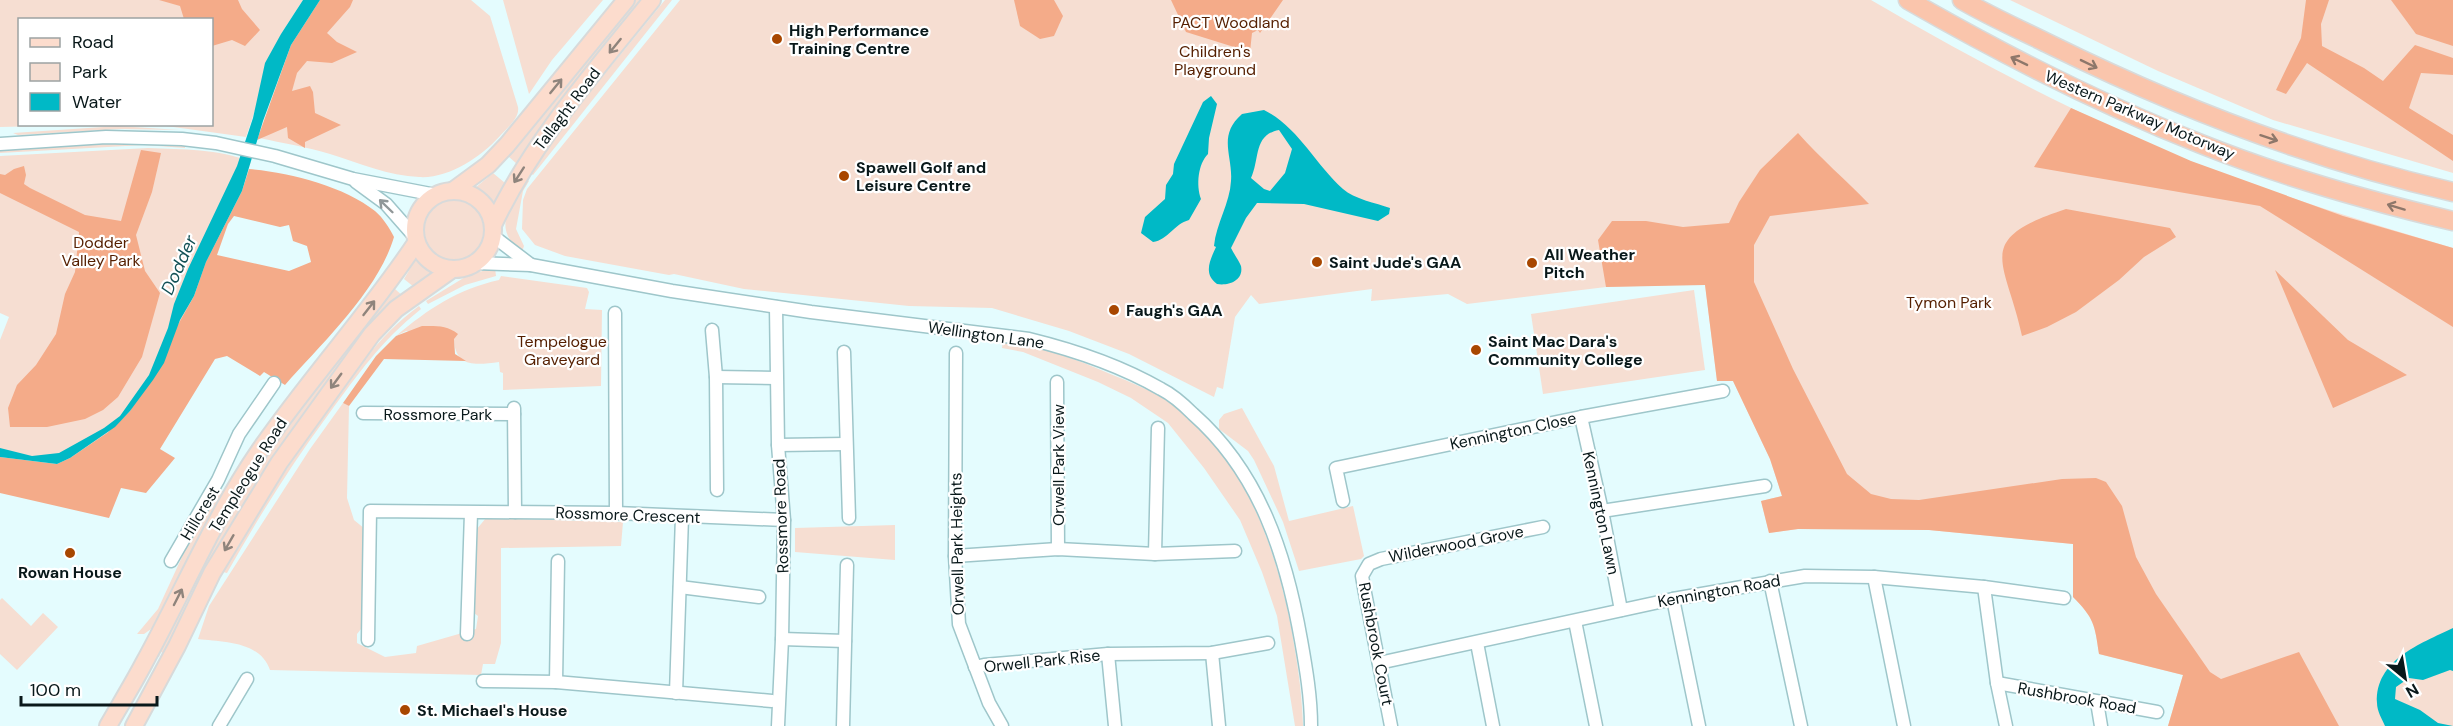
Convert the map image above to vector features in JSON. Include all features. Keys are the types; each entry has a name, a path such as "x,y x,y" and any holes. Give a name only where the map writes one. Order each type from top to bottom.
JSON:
{"highway":[{"name":"Western Parkway Motorway","path":"1908,0 2014,58 2087,94 2201,145 2272,169 2408,210 2453,221"},
{"name":"Western Parkway Motorway","path":"1962,0 2120,79 2246,130 2400,180 2453,192"}],"main road":[{"name":"Tallaght Road","path":"454,190 488,165 507,145 626,0"},
{"name":"Tallaght Road","path":"493,231 522,170 583,86 652,0"},
{"path":"454,190 476,198 490,214 493,231 489,247 475,263 451,270 429,262 421,253 415,240 417,217 422,208 436,195 454,190"},
{"name":"Templeogue Road","path":"108,726 145,662 234,492 259,451 298,397 395,274 415,240"},
{"name":"Templeogue Road","path":"134,726 177,646 212,573 279,463 372,334 396,309 451,270"}],"street":[{"path":"0,144 106,137 170,138 216,143 275,156 353,179 436,195"},
{"path":"353,179 386,204 415,240"},
{"name":"Wellington Lane","path":"493,231 531,265"},
{"name":"Wellington Lane","path":"475,263 531,265 672,291 776,307 1008,336 1062,347 1162,389 1183,405 1221,442 1256,492 1276,537 1296,612 1307,676 1311,726"},
{"name":"Rossmore Road","path":"776,307 778,445 784,520 778,726"},
{"path":"615,314 616,513"},
{"path":"712,330 716,377 717,490"},
{"path":"844,352 849,518"},
{"name":"Orwell Park Heights","path":"956,353 955,556 959,624 989,703 1002,726"},
{"path":"716,377 776,378"},
{"name":"Orwell Park View","path":"1057,382 1058,549"},
{"path":"218,480 239,434 274,383"},
{"name":"Kennington Close","path":"1343,501 1336,468 1581,417 1724,391"},
{"name":"Rossmore Park","path":"363,413 514,410 515,512"},
{"name":"Kennington Lawn","path":"1581,417 1621,610"},
{"path":"1155,554 1158,428"},
{"path":"778,445 846,444"},
{"name":"Hillcrest","path":"171,561 218,480 234,492"},
{"path":"1602,511 1765,486"},
{"name":"Rossmore Crescent","path":"368,640 370,511 616,513 681,518 784,520"},
{"path":"467,634 471,513"},
{"path":"676,693 681,518"},
{"name":"Wilderwood Grove","path":"1369,564 1381,559 1543,527"},
{"name":"Orwell Park View","path":"955,556 1058,549 1155,554 1235,551"},
{"path":"555,682 558,561"},
{"name":"Rushbrook Court","path":"1369,564 1362,576 1391,726"},
{"path":"843,726 847,566"},
{"name":"Kennington Road","path":"1379,663 1673,599 1770,581 1826,575 1984,587 2064,598"},
{"path":"1874,578 1904,726"},
{"path":"1770,581 1801,726"},
{"path":"680,587 759,597"},
{"path":"1984,587 1997,683 2006,726"},
{"path":"1673,599 1699,726"},
{"path":"1575,621 1596,726"},
{"path":"782,639 845,641"},
{"name":"Orwell Park Rise","path":"975,667 1108,654 1212,653 1268,643"},
{"path":"1477,643 1493,726"},
{"path":"1212,653 1219,726"},
{"name":"Orwell Park Rise","path":"1108,654 1115,726"},
{"path":"219,726 247,679"},
{"path":"483,681 555,682 771,701"},
{"name":"Rushbrook Road","path":"1997,683 2157,712"},
{"path":"2097,702 2101,726"}],"green space":[{"path":"0,0 303,0 281,34 246,137 166,126 213,126 213,18 18,18 18,126 44,126 0,127"},
{"path":"159,0 238,0 242,9 260,30 245,46 232,40 213,46 213,18 184,18 180,6"},
{"path":"320,0 353,0 350,7 327,33 337,42 357,52 332,63 307,61 297,73 292,91 310,86 313,92 315,113 341,125 305,142 305,148 288,138 287,127 257,140 291,45"},
{"path":"331,0 471,0 490,16 518,107 515,119 492,145 473,159 452,170 430,177 397,174 295,145 259,138"},
{"path":"503,0 603,0 552,60 529,94"},
{"path":"634,0 646,0 517,164 508,156"},
{"path":"665,0 672,0 533,175 530,173 585,98"},
{"name":"Tymon Park","path":"680,0 1871,0 2027,86 2149,144 2288,197 2453,248 2453,726 2168,726 2183,675 2099,654 2092,622 2073,597 2073,544 1929,530 1798,529 1769,533 1761,501 1782,496 1770,459 1733,381 1717,381 1705,284 1606,287 1467,304 1448,294 1371,301 1372,289 1259,304 1251,295 1235,317 1223,389 1217,387 1214,397 1129,354 1069,331 992,308 909,306 744,289 674,274 669,275 565,256 535,245 522,229 523,200 527,189"},
{"path":"1014,0 1054,0 1063,16 1054,36 1040,39 1020,26"},
{"name":"PACT Woodland","path":"1171,0 1283,0 1260,33 1258,30 1252,33 1250,52 1186,32"},
{"path":"2010,0 2453,0 2453,173 2273,120 2158,71"},
{"path":"2306,0 2329,0 2321,24 2322,46 2364,68 2383,81 2415,45 2453,58 2453,75 2421,73 2409,108 2453,135 2453,161 2307,63 2286,94 2276,90 2301,38"},
{"path":"2391,0 2453,0 2453,46 2416,34"},
{"path":"2071,108 2191,161 2343,216 2453,248 2453,327 2260,206 2034,167"},
{"path":"118,126 180,130 121,129 18,135 13,133"},
{"path":"1798,133 1869,204 1770,216 1754,245 1754,282 1793,369 1847,474 1871,494 1891,499 1919,500 2062,479 2096,478 2106,482 2122,506 2136,557 2156,594 2210,672 2221,679 2299,652 2339,726 2168,726 2183,675 2099,654 2092,622 2073,597 2073,544 1929,530 1798,529 1769,533 1761,501 1782,496 1770,459 1733,381 1717,381 1705,285 1606,287 1598,240 1612,221 1646,221 1683,227 1729,223 1739,202 1760,170"},
{"path":"105,143 185,146 185,148 144,145 0,153 0,149"},
{"name":"Dodder Valley Park","path":"148,148 213,152 251,162 164,363 107,433 70,458 0,457 0,340 9,317 0,313 0,156"},
{"path":"141,150 161,153 152,192 136,235 145,271 160,293 142,357 118,397 103,410 85,419 47,427 10,427 8,408 17,385 36,365 56,334 65,294 75,272 79,232 0,193 0,174 5,175 24,166 26,175 24,184 30,188 85,215 121,221"},
{"path":"249,169 281,173 348,194 381,217 394,237 375,277 347,316 285,385 264,372 260,376 227,356 215,359 160,449 175,458 146,493 121,488 109,518 0,493 0,457 57,464 107,433 130,411 194,296 206,262 242,191","holes":["234,216 280,227 289,225 293,241 307,246 311,262 289,271 217,255 228,224"]},
{"path":"493,173 505,183 493,205 488,197 475,188"},
{"path":"525,179 529,181 523,191 516,229 524,246 522,252 507,235 505,226 509,207"},
{"path":"455,200 477,209 486,231 477,253 455,262 433,253 424,231 433,209"},
{"path":"2066,209 2170,228 2176,237 2144,257 2119,280 2076,312 2047,327 2022,336 2004,271 2002,256 2006,243 2017,231 2036,220"},
{"path":"417,257 428,268 436,272 414,287 404,279"},
{"path":"495,268 496,276 465,285 428,304 426,301 470,274"},
{"path":"2275,270 2348,340 2407,375 2333,408"},
{"name":"Tempelogue Graveyard","path":"501,276 587,288 589,292 585,309 602,310 601,386 503,390 503,373 500,372 499,362 475,364 463,360 455,348 454,339 406,331 396,336 444,301 470,289 499,280"},
{"path":"395,289 404,297 370,329 166,655 161,652 159,657 156,656 218,534 271,445 316,384"},
{"path":"1694,290 1705,370 1543,394 1531,314"},
{"path":"419,306 421,309 382,346 339,400 288,472 227,573 223,572 284,474 344,386 378,343"},
{"path":"422,326 437,326 458,334 454,339 455,354 466,361 384,359 349,406 343,403 376,356 396,336"},
{"path":"1003,341 1031,346 1070,358 1150,391 1173,405 1197,425 1218,448 1236,473 1250,500 1273,557 1294,644 1303,726 1295,726 1277,616 1262,572 1240,520 1204,468 1168,423 1131,398 1023,352 1002,348"},
{"path":"343,403 349,406 347,498 354,520 365,529 361,629 357,634 357,643 385,657 416,653 417,646 476,629 478,616 474,613 476,530 486,518 623,522 621,546 501,548 501,643 495,664 483,664 481,675 270,670 265,660 249,648 229,642 198,639 209,606 310,449"},
{"path":"1242,408 1274,466 1289,521 1353,506 1364,556 1361,559 1299,571 1283,522 1254,460 1248,451 1219,429 1219,420 1224,414"},
{"path":"219,489 225,493 154,627 144,634 137,634 158,609 193,533"},
{"path":"895,525 895,560 795,552 795,528"},
{"path":"2,598 31,626 43,613 58,627 17,670 0,654 0,600"}],"water":[{"path":"303,0 320,0 291,45 263,121 242,191 206,262 194,296 180,320 164,363 153,380 115,427 70,458 57,464 0,457 0,448 32,456 59,453 104,428 120,416 149,375 188,269 237,166 253,118 265,63"},
{"path":"1211,96 1217,104 1209,138 1208,154 1202,163 1199,175 1201,199 1189,220 1163,238 1153,242 1141,233 1145,217 1165,199 1166,185 1173,174 1174,164 1203,102"},
{"path":"1264,110 1276,117 1297,136 1343,189 1359,198 1390,208 1389,214 1378,221 1304,204 1257,203 1246,218 1231,248 1241,266 1240,275 1238,279 1230,283 1217,284 1210,276 1209,267 1216,247 1214,246 1217,230 1230,189 1228,138 1234,122 1242,114","holes":["1279,130 1292,149 1285,173 1270,191 1251,178 1261,142 1265,137"]},
{"path":"2453,628 2453,671 2450,670 2423,680 2409,678 2396,687 2395,699 2420,710 2438,723 2453,726 2385,726 2377,703 2378,688 2383,675 2402,655"}],"place":[{"name":"High Performance Training Centre","path":"777,39"},
{"name":"Spawell Golf and Leisure Centre","path":"844,176"},
{"name":"Saint Jude's GAA","path":"1317,262"},
{"name":"All Weather Pitch","path":"1532,263"},
{"name":"Faugh's GAA","path":"1114,310"},
{"name":"Saint Mac Dara's Community College","path":"1476,350"},
{"name":"Rowan House","path":"70,553"},
{"name":"St. Michael's House","path":"405,710"}],"park label":[{"name":"Children's Playground","path":"1215,60"}],"water label":[{"name":"Dodder","path":"179,265"}]}
